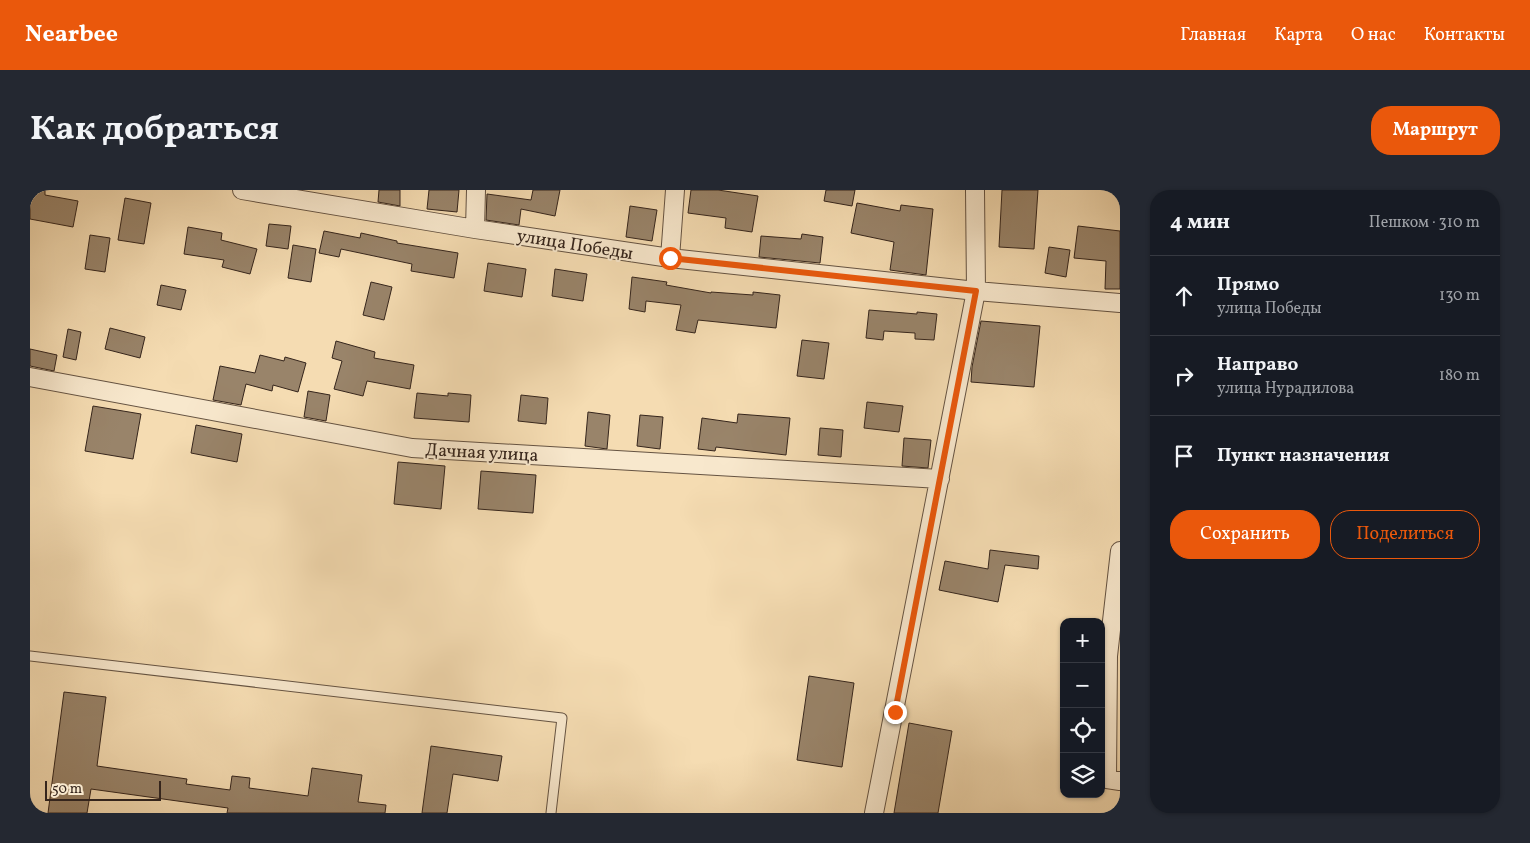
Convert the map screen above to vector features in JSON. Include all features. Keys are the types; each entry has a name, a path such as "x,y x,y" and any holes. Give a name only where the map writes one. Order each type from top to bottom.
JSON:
{"street":[{"path":"475,229 476,190"},
{"path":"670,258 675,190"},
{"path":"874,813 976,291 975,190"},
{"name":"улица Победы","path":"251,191 475,229 670,258 976,291 1120,303"},
{"name":"Дачная улица","path":"30,377 412,448 940,479"},
{"path":"1120,551 1108,656 1106,779 1120,781"}],"lane":[{"path":"30,656 562,718 552,813"}],"building":[{"path":"30,190 45,190 45,195 78,201 73,227 30,219"},
{"path":"379,190 400,190 400,206 378,202"},
{"path":"429,190 459,190 457,212 427,209"},
{"path":"533,190 560,190 555,216 521,209 519,225 486,220 487,194 531,200"},
{"path":"691,190 718,190 758,196 752,232 725,228 726,218 688,213"},
{"path":"826,190 855,190 852,206 824,201"},
{"path":"1002,190 1038,190 1034,249 999,247"},
{"path":"125,198 151,203 144,244 118,240"},
{"path":"857,203 900,211 901,205 933,209 926,275 890,270 894,242 851,233"},
{"path":"630,206 657,210 652,241 626,237"},
{"path":"269,224 291,226 288,249 266,246"},
{"path":"1078,226 1120,231 1120,289 1105,289 1106,261 1074,258"},
{"path":"188,227 222,233 221,240 257,249 250,274 222,267 224,260 184,254"},
{"path":"324,231 360,238 361,233 397,241 397,243 458,253 454,278 411,271 412,264 341,249 339,257 319,253"},
{"path":"802,234 823,237 820,263 759,257 761,236 801,239"},
{"path":"90,235 110,238 105,272 85,269"},
{"path":"293,245 316,249 311,282 288,278"},
{"path":"1049,247 1070,250 1066,277 1045,273"},
{"path":"488,263 526,269 522,297 484,291"},
{"path":"555,269 587,274 583,301 552,296"},
{"path":"632,277 667,282 666,285 711,293 753,295 753,292 780,295 776,328 698,320 695,333 676,330 681,305 646,301 645,312 629,309"},
{"path":"371,282 392,287 384,320 363,315"},
{"path":"161,285 186,290 181,310 157,305"},
{"path":"869,310 937,314 934,340 915,339 915,333 884,331 883,340 866,338"},
{"path":"981,321 1040,326 1034,387 971,382"},
{"path":"110,328 145,337 140,358 105,349"},
{"path":"68,329 81,332 76,360 63,357"},
{"path":"802,340 829,343 824,379 797,376"},
{"path":"336,341 375,352 374,358 414,365 410,389 367,381 363,396 334,389 342,361 332,358"},
{"path":"30,349 57,355 54,371 30,366"},
{"path":"260,355 284,361 285,357 306,363 298,392 273,385 272,391 246,384 241,405 213,400 220,366 255,373"},
{"path":"308,391 330,395 326,421 304,417"},
{"path":"417,393 448,396 448,393 471,395 469,422 414,418"},
{"path":"521,395 548,398 546,424 518,421"},
{"path":"867,402 903,406 899,432 864,428"},
{"path":"93,406 141,414 133,459 85,451"},
{"path":"588,412 610,415 607,449 585,446"},
{"path":"738,414 790,418 786,455 716,447 715,451 698,449 702,418 737,423"},
{"path":"640,415 663,417 660,449 637,446"},
{"path":"196,425 242,434 237,462 191,453"},
{"path":"820,428 843,430 841,457 818,455"},
{"path":"904,438 931,440 928,468 902,466"},
{"path":"398,462 445,466 441,509 394,504"},
{"path":"481,471 536,475 533,513 478,509"},
{"path":"990,550 1039,556 1038,569 1005,565 998,602 939,590 945,561 988,569"},
{"path":"809,676 854,683 842,767 797,760"},
{"path":"64,692 106,697 97,766 187,779 186,784 230,790 232,776 250,778 249,788 308,796 312,768 362,775 358,802 386,805 385,813 227,813 228,808 91,789 87,813 48,813"},
{"path":"909,723 952,731 938,813 894,813"},
{"path":"431,746 502,756 498,781 453,774 447,813 422,813"}],"route":[{"path":"670,258 976,291 895,712"}]}
